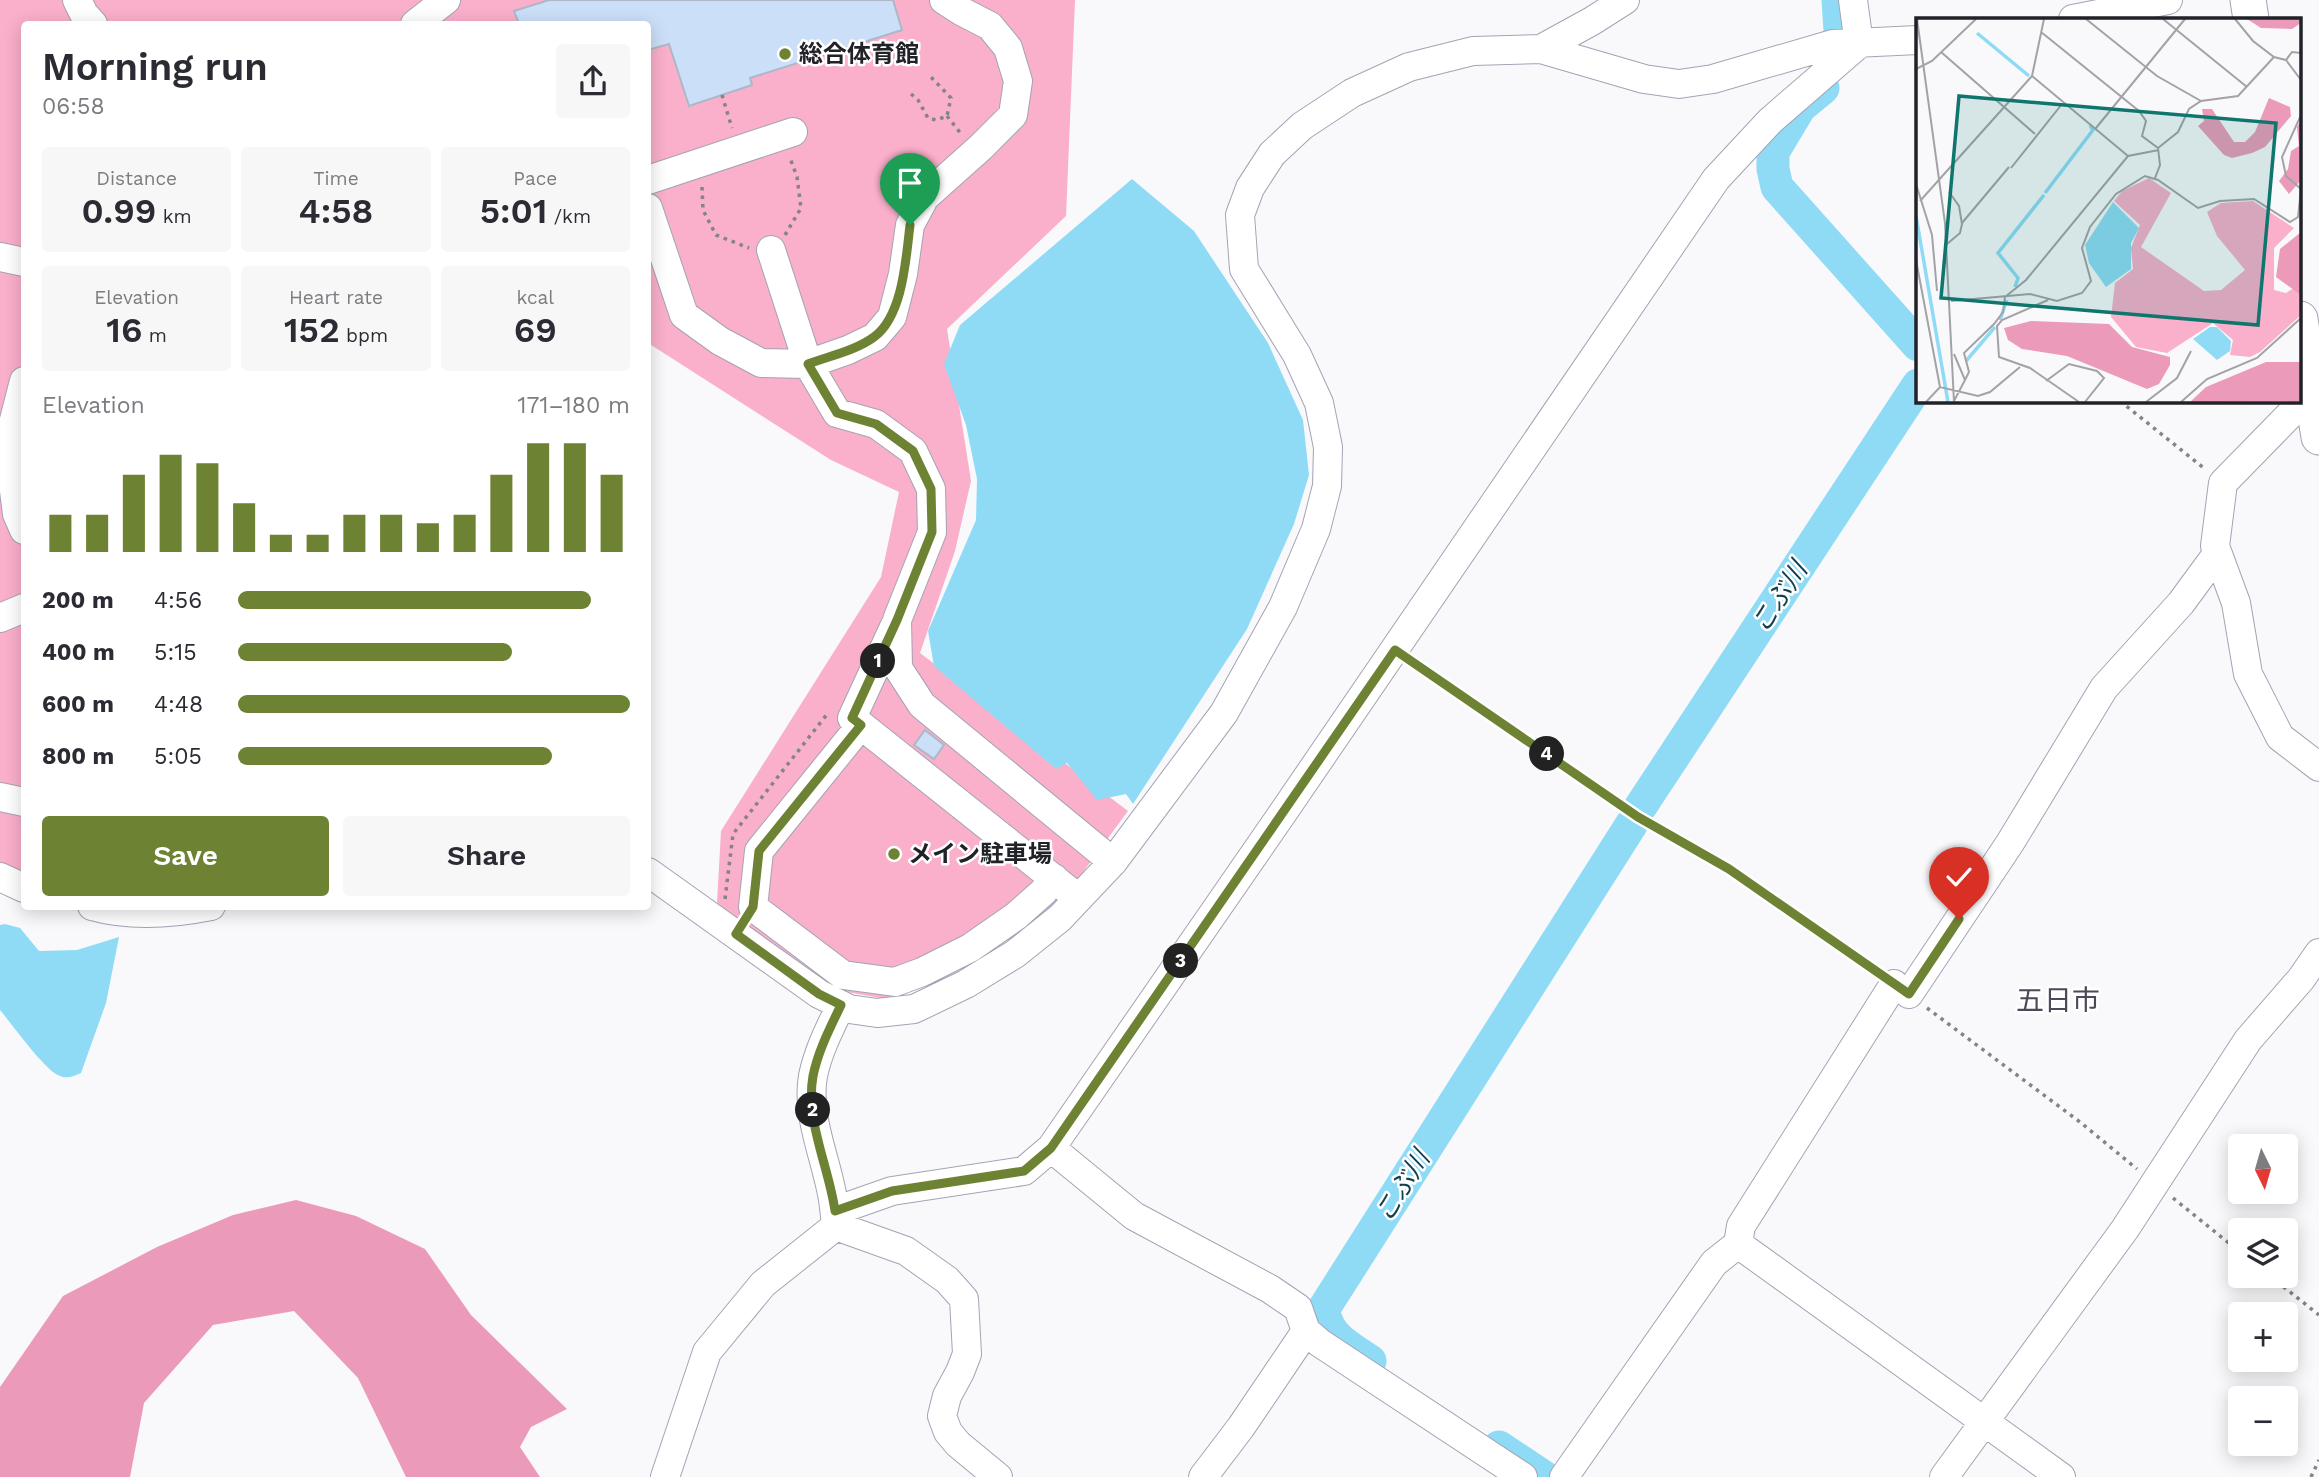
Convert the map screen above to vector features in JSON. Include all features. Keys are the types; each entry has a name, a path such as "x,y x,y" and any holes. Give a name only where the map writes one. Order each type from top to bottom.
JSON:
{"main road":[{"path":"2248,0 2251,18"},
{"path":"2302,331 2319,437"}],"street":[{"path":"77,0 90,21"},
{"path":"419,21 446,0"},
{"path":"651,217 684,315 720,341 761,363 808,364 875,337 892,317 904,274 910,225 925,197 1013,115 1018,81 1008,48 990,26 944,0"},
{"path":"1541,49 1625,0"},
{"path":"1853,0 1859,44"},
{"path":"2078,18 2168,0"},
{"path":"651,874 819,994 849,1009 877,1013 914,1009 966,984 1015,954 1060,918 1113,862 1224,713 1283,607 1316,528 1327,486 1328,447 1319,403 1297,355 1244,269 1240,215 1250,188 1272,154 1303,126 1352,93 1409,67 1473,51 1541,49 1644,79 1679,84 1713,79 1833,44 1916,40"},
{"path":"665,1477 707,1352 763,1284 836,1219 892,1191 1024,1171 1051,1148 1716,179 1770,121 1859,44"},
{"path":"651,179 788,134"},
{"path":"771,250 808,364 837,413 876,424 913,451 931,489 932,532 897,620 852,718 1079,898"},
{"path":"0,257 21,261"},
{"path":"2312,392 2223,483 2215,546 2236,603 2248,674 2280,737 2319,767"},
{"path":"21,393 8,443 21,522"},
{"path":"1563,1477 1714,1263 1738,1244 1741,1226 1902,989 2010,843 2105,688 2180,603 2217,554"},
{"path":"0,618 21,609"},
{"path":"897,620 898,668 922,705 1113,862"},
{"path":"736,934 753,907 759,851 861,725"},
{"path":"0,797 21,801"},
{"path":"0,877 21,887"},
{"path":"753,907 843,975 895,982 970,948 1016,916 1043,892 1054,878"},
{"path":"107,910 170,914 190,910"},
{"path":"1944,1477 2125,1228 2248,1040 2301,979 2319,953"},
{"path":"836,1219 812,1100 813,1077 823,1043 841,1005"},
{"path":"1051,1148 1134,1216 1270,1289 1298,1308 1306,1331 1320,1343 1524,1477"},
{"path":"836,1219 906,1251 947,1280 964,1299 967,1354 947,1396 942,1416 948,1432 958,1444 998,1477"},
{"path":"1738,1244 2061,1477"},
{"path":"1203,1477 1241,1427 1306,1331"}],"path":[{"path":"930,76 951,98 947,116"},
{"path":"911,94 918,100 928,118 936,120 947,116"},
{"path":"722,95 739,150"},
{"path":"947,116 963,136"},
{"path":"697,164 702,186 703,210 716,234 750,248 771,250 783,239 801,208 788,134"},
{"path":"2121,402 2223,483"},
{"path":"1395,650 1638,817 1729,869 1902,989 2080,1122 2228,1242"},
{"path":"2285,1288 2319,1315"},
{"path":"2311,1477 2319,1460"}],"shaded area":[{"path":"0,0 1075,0 1066,216 947,329 971,481 955,551 920,653 1128,811 1072,887 1039,920 973,963 886,999 830,989 717,903 721,831 881,577 899,492 831,460 651,345 651,21 21,21 21,875 0,866"},
{"path":"296,1200 356,1216 425,1249 471,1315 567,1409 531,1427 520,1447 540,1477 406,1477 358,1378 294,1311 213,1325 144,1403 130,1477 0,1477 0,1387 63,1296 157,1247 233,1215"}],"water":[{"path":"1132,179 1194,231 1268,343 1303,420 1309,475 1294,524 1247,629 1133,804 1126,794 1097,800 1067,763 1056,769 934,666 928,631 976,520 977,479 966,425 944,364 960,325"},
{"path":"0,925 20,928 39,951 77,950 119,937 106,1003 81,1073 65,1077 54,1072 38,1057 0,1010"}],"building":[{"path":"549,0 893,0 902,30 750,78 752,85 689,106 669,44 651,49 651,21 518,21 514,11"},
{"path":"925,730 944,745 934,759 914,745"}],"waterway":[{"name":"こぶ川","path":"1838,0 1840,31"},
{"name":"こぶ川","path":"1823,88 1800,107 1773,152 1777,187 1916,343"},
{"name":"こぶ川","path":"1639,809 1916,388"},
{"name":"こぶ川","path":"1370,1361 1335,1335 1323,1310 1631,825"},
{"name":"こぶ川","path":"1499,1447 1544,1477"}],"place":[{"name":"総合体育館","path":"785,54"},
{"name":"メイン駐車場","path":"894,854"}],"district":[{"name":"五日市","path":"2058,1000"}],"route":[{"path":"910,225 904,274 892,317 875,337 808,364 837,413 876,424 913,451 931,489 932,532 897,620 852,718 861,725 759,851 753,907 736,934 819,994 841,1005 823,1043 813,1077 812,1100 835,1211 892,1191 1024,1171 1051,1148 1395,650 1638,817 1729,869 1909,994 1959,919"}]}
